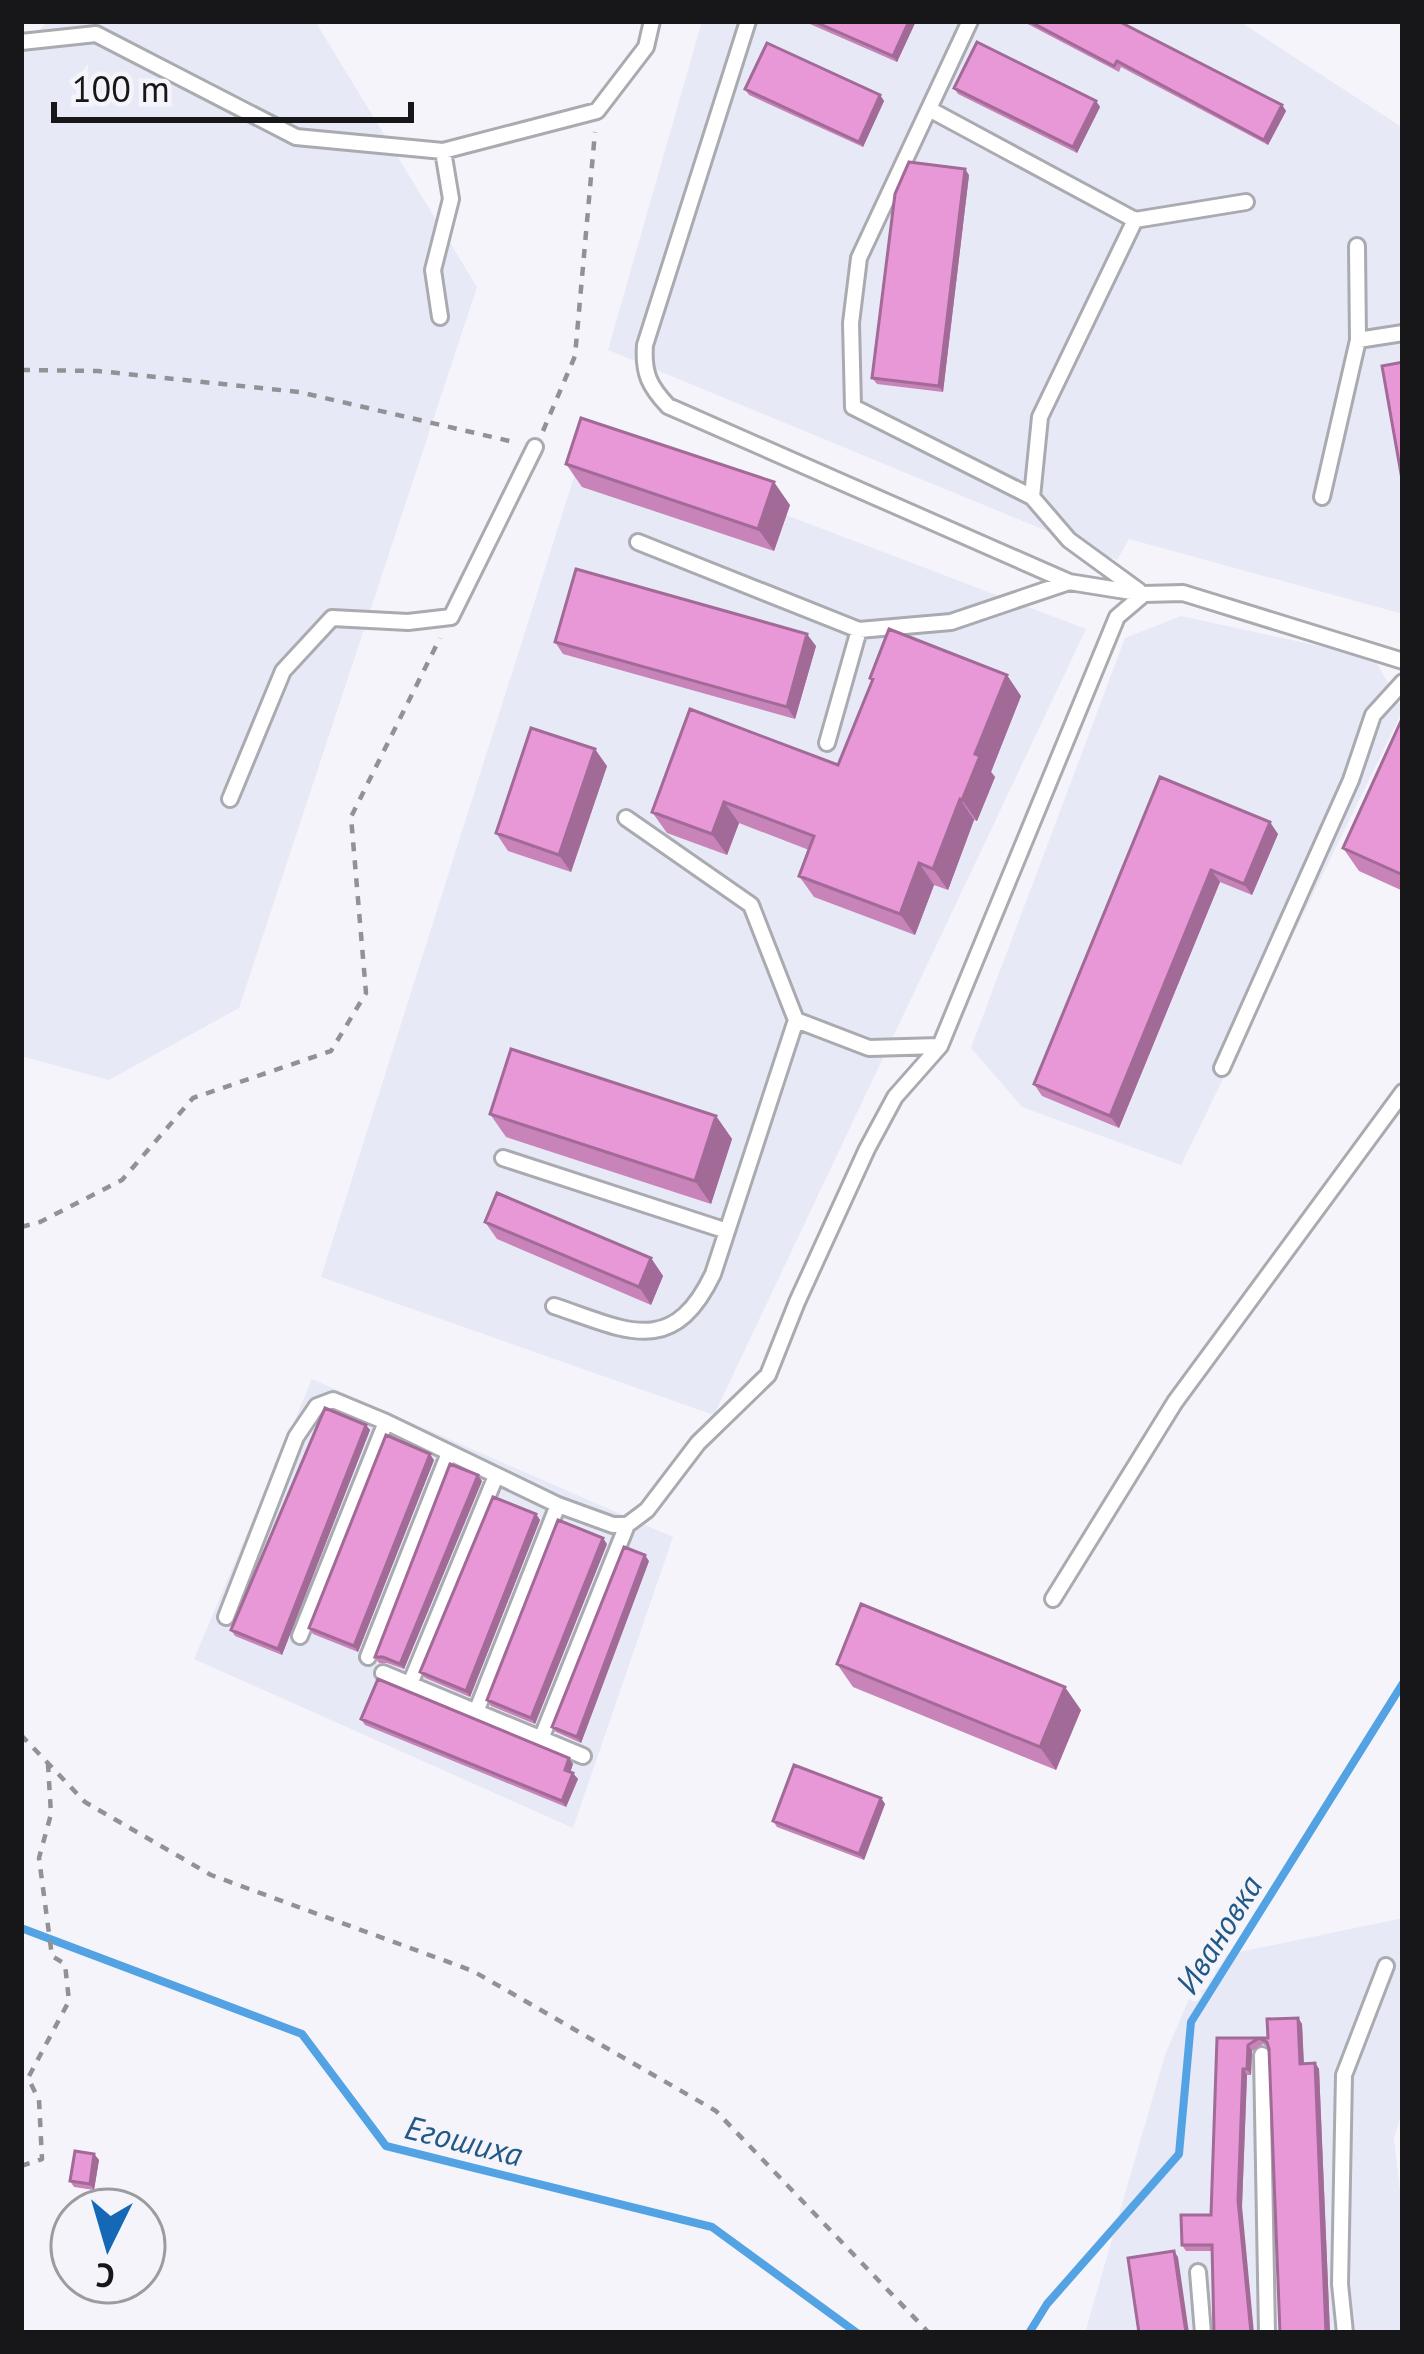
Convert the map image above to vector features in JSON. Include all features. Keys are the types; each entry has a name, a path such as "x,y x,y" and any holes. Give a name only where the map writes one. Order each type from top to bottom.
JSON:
{"lane":[{"path":"21,42 96,34 296,137 443,151 597,111 646,47 652,21"},
{"path":"748,21 645,345 644,370 651,388 668,406 1069,582 1144,594 1183,593 1403,661"},
{"path":"970,21 860,258 851,323 853,407 1032,497 1069,540 1144,594"},
{"path":"929,109 1136,220 1246,202"},
{"path":"440,317 433,270 451,199 443,151"},
{"path":"1032,497 1040,417 1136,220"},
{"path":"1322,497 1358,340 1357,246"},
{"path":"1358,340 1403,333"},
{"path":"230,800 283,670 332,618 408,622 451,616 536,447"},
{"path":"638,542 859,630 951,622 1069,582"},
{"path":"541,1739 627,1525 647,1510 698,1443 768,1375 797,1302 886,1114 940,1046 1117,616 1144,594"},
{"path":"827,742 859,630"},
{"path":"1222,1068 1351,780 1372,715 1403,682"},
{"path":"554,1306 647,1333 662,1331 693,1306 705,1291 727,1231 796,1020 752,905 626,818"},
{"path":"796,1020 869,1048 940,1046"},
{"path":"1053,1600 1175,1402 1403,1092"},
{"path":"503,1158 727,1231"},
{"path":"226,1617 296,1436 317,1406 333,1400 558,1505 614,1525 627,1525"},
{"path":"300,1636 386,1422"},
{"path":"368,1657 449,1453"},
{"path":"410,1684 496,1476"},
{"path":"476,1712 558,1505"},
{"path":"382,1672 583,1756"},
{"path":"1346,2333 1340,2284 1344,2074 1386,1966"},
{"path":"1262,2055 1267,2333"},
{"path":"1198,2272 1203,2333"}],"path":[{"path":"21,370 98,370 299,392 536,447 575,356 597,111"},
{"path":"21,1227 122,1180 193,1099 331,1051 366,993 351,817 451,616"},
{"path":"21,1735 86,1802 211,1875 473,1971 716,2111 929,2333"},
{"path":"21,2166 42,2159 39,2100 28,2078 70,2001 64,1964 52,1956 39,1858 51,1814 48,1763"}],"shaded area":[{"path":"47,21 315,21 477,287 239,1008 109,1080 21,1056 21,52"},
{"path":"702,21 1239,21 1403,128 1403,614 1129,539 1117,560 608,350"},
{"path":"586,439 1086,629 714,1415 321,1277"},
{"path":"1181,616 1374,658 1403,710 1181,1165 1022,1107 971,1048 1125,638"},
{"path":"312,1379 673,1537 573,1828 194,1659"},
{"path":"1403,1918 1403,2108 1394,2138 1403,2220 1403,2333 1085,2333 1165,2055 1206,1959"}],"building":[{"path":"813,21 909,21 893,56"},
{"path":"1029,21 1118,21 1282,105 1264,140 1117,61 1114,66"},
{"path":"977,42 1096,101 1073,147 954,88"},
{"path":"767,43 880,95 859,142 745,89"},
{"path":"909,162 965,169 939,386 872,378 895,194"},
{"path":"1403,362 1403,485 1382,366"},
{"path":"581,418 774,482 758,529 566,464"},
{"path":"576,569 807,634 787,707 555,642"},
{"path":"889,629 1007,675 975,754 980,756 933,869 919,863 900,914 799,876 814,836 724,802 712,834 652,812 690,709 838,765"},
{"path":"1401,721 1403,869 1401,874 1343,848"},
{"path":"531,728 595,749 559,855 496,833"},
{"path":"1160,777 1270,822 1244,884 1211,870 1110,1116 1034,1084"},
{"path":"511,1049 716,1116 695,1181 490,1114"},
{"path":"497,1193 651,1258 639,1287 485,1222"},
{"path":"325,1408 366,1425 278,1649 231,1630"},
{"path":"386,1435 430,1454 354,1646 309,1628"},
{"path":"450,1464 478,1475 400,1664 375,1657"},
{"path":"493,1497 536,1514 466,1691 420,1672"},
{"path":"558,1520 603,1538 531,1718 487,1700"},
{"path":"624,1547 645,1555 577,1737 552,1727"},
{"path":"861,1604 1065,1687 1040,1747 837,1664"},
{"path":"378,1679 569,1758 565,1770 573,1773 562,1801 361,1719"},
{"path":"794,1765 881,1798 859,1854 773,1821"},
{"path":"1298,2018 1300,2064 1315,2063 1326,2333 1280,2333 1269,2049 1259,2038 1268,2038 1267,2019"},
{"path":"1217,2038 1259,2038 1248,2045 1247,2069 1243,2069 1238,2200 1251,2333 1214,2333 1212,2245 1182,2245 1181,2215 1211,2215"},
{"path":"75,2151 94,2154 90,2184 70,2181"},
{"path":"1174,2251 1186,2333 1139,2333 1128,2258"}],"waterway":[{"name":"Ивановка","path":"1029,2333 1047,2304 1179,2154 1191,2022 1403,1683"},
{"name":"Егошиха","path":"21,1928 302,2034 386,2146 712,2227 857,2333"}]}
